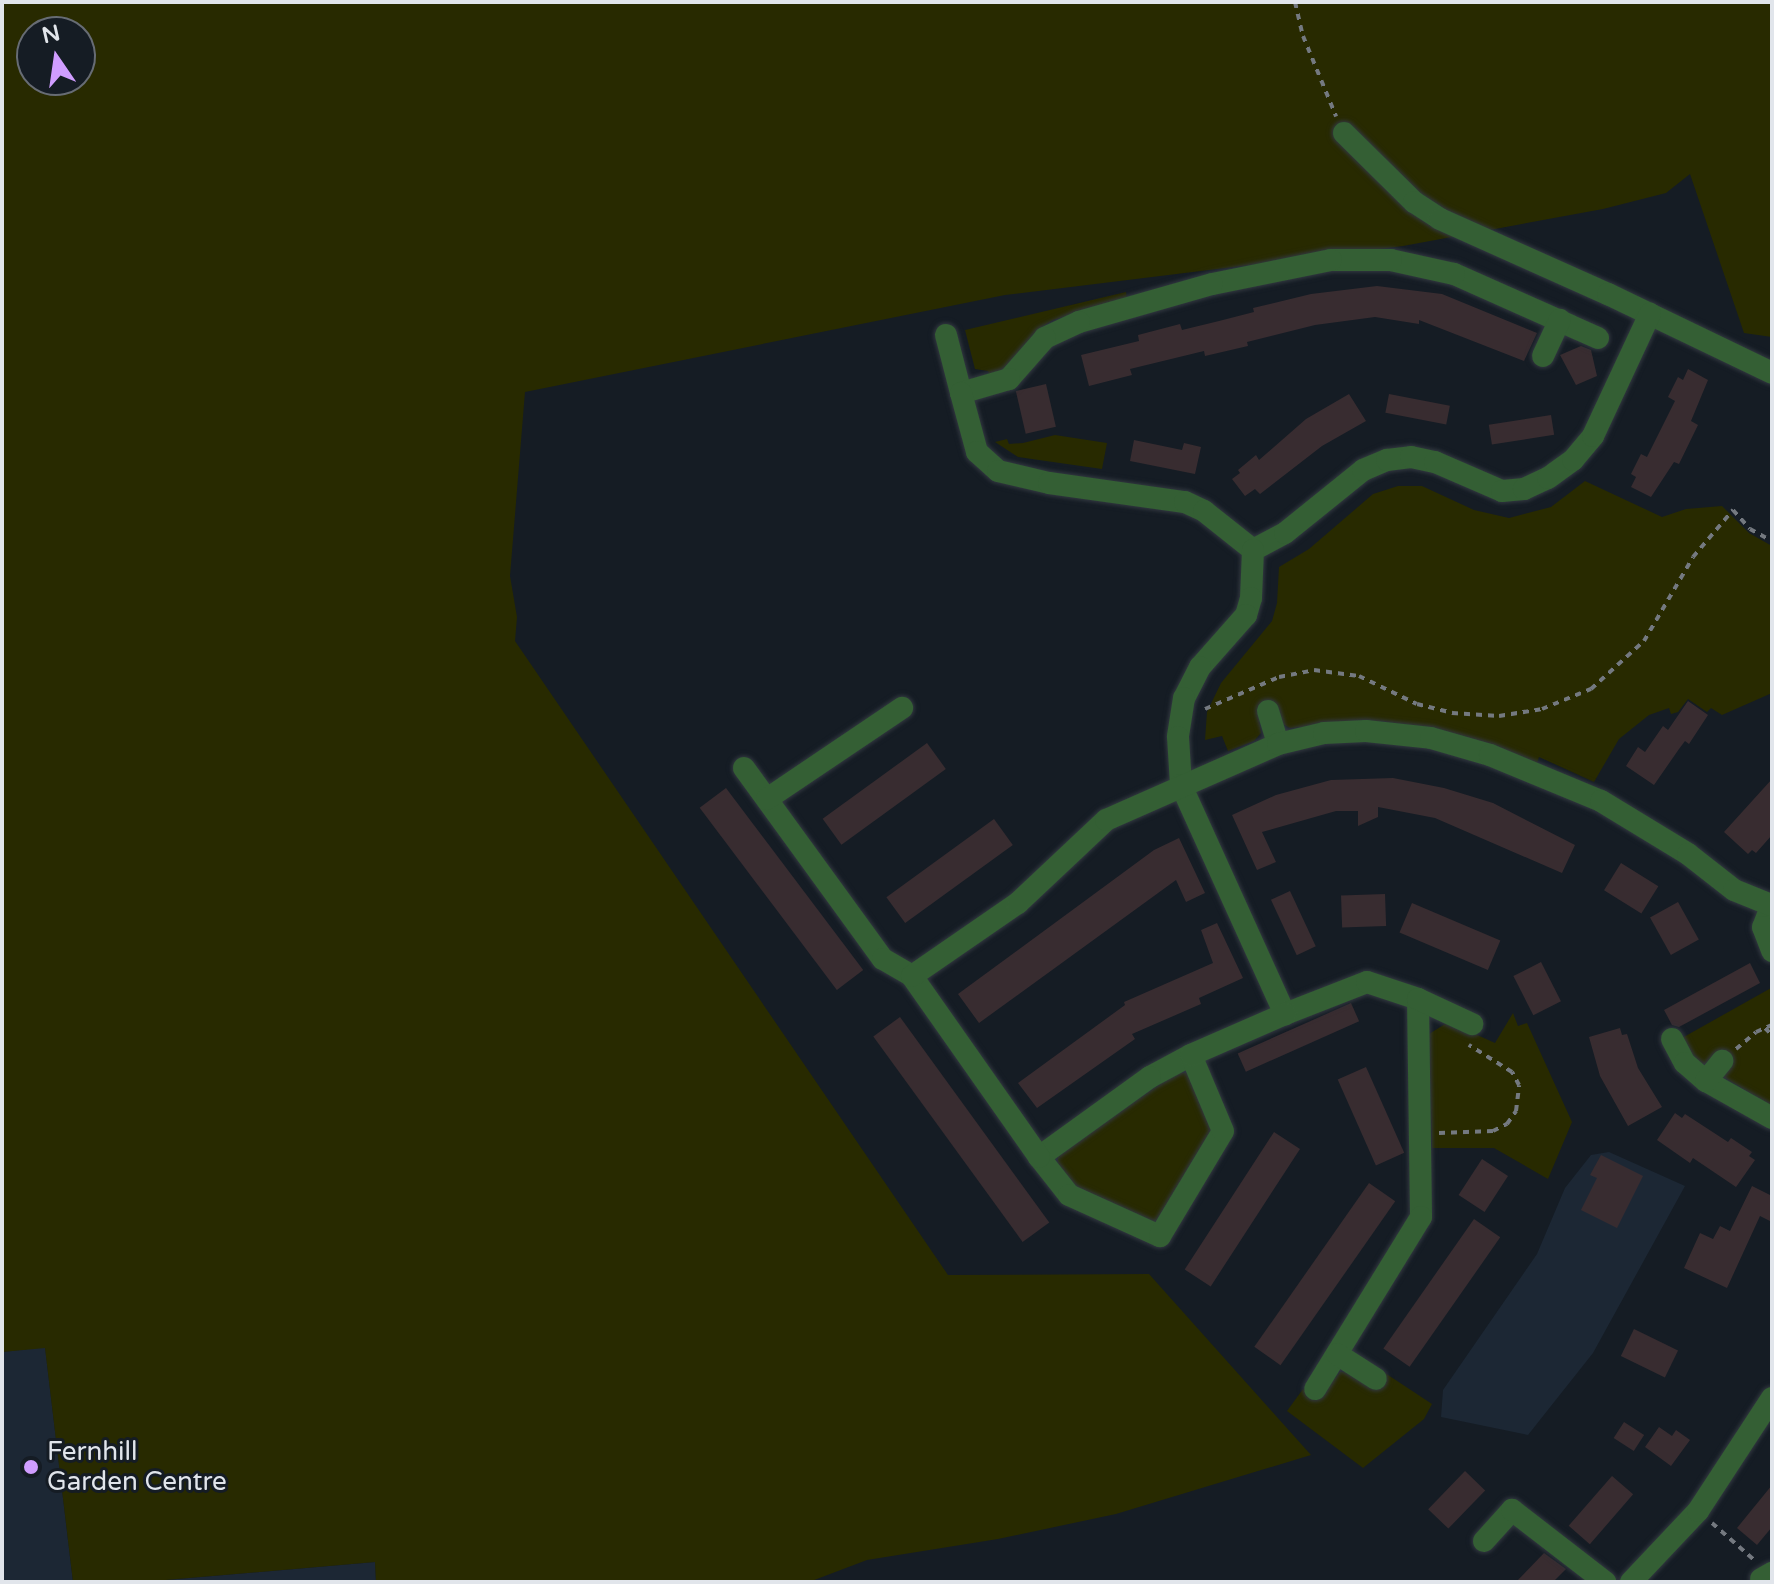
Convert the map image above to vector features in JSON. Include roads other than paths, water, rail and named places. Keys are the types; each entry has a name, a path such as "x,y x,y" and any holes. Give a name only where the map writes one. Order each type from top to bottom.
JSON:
{"street":[{"path":"1344,133 1395,185 1440,219 1772,373"},
{"path":"961,393 1009,379 1045,338 1079,322 1212,284 1331,260 1391,260 1454,274 1598,338"},
{"path":"1253,550 1285,533 1363,470 1387,460 1424,459 1502,491 1524,489 1548,478 1573,460 1593,436 1650,314"},
{"path":"1543,356 1560,320"},
{"path":"946,335 977,452 998,471 1049,483 1185,502 1204,511 1253,550"},
{"path":"1253,550 1250,608 1200,667 1184,698 1178,737 1181,785 1285,1014"},
{"path":"767,799 902,708"},
{"path":"1268,711 1278,744"},
{"path":"912,976 1018,903 1106,820 1278,744 1324,733 1366,731 1431,738 1490,755 1601,801 1688,854 1734,890 1772,904 1763,927 1772,951"},
{"path":"744,768 883,959 912,976 1064,1190 1156,1243 1223,1131 1191,1055"},
{"path":"1039,1157 1150,1077 1191,1055 1367,982 1418,999 1466,1032"},
{"path":"1315,1389 1421,1217 1418,999"},
{"path":"1672,1039 1685,1063 1706,1081 1772,1118"},
{"path":"1706,1081 1722,1061"},
{"path":"1337,1354 1376,1379"},
{"path":"1631,1582 1698,1511 1772,1398"},
{"path":"1484,1541 1512,1510 1602,1581"}],"place":[{"name":"Fernhill Garden Centre","path":"31,1467"}]}
